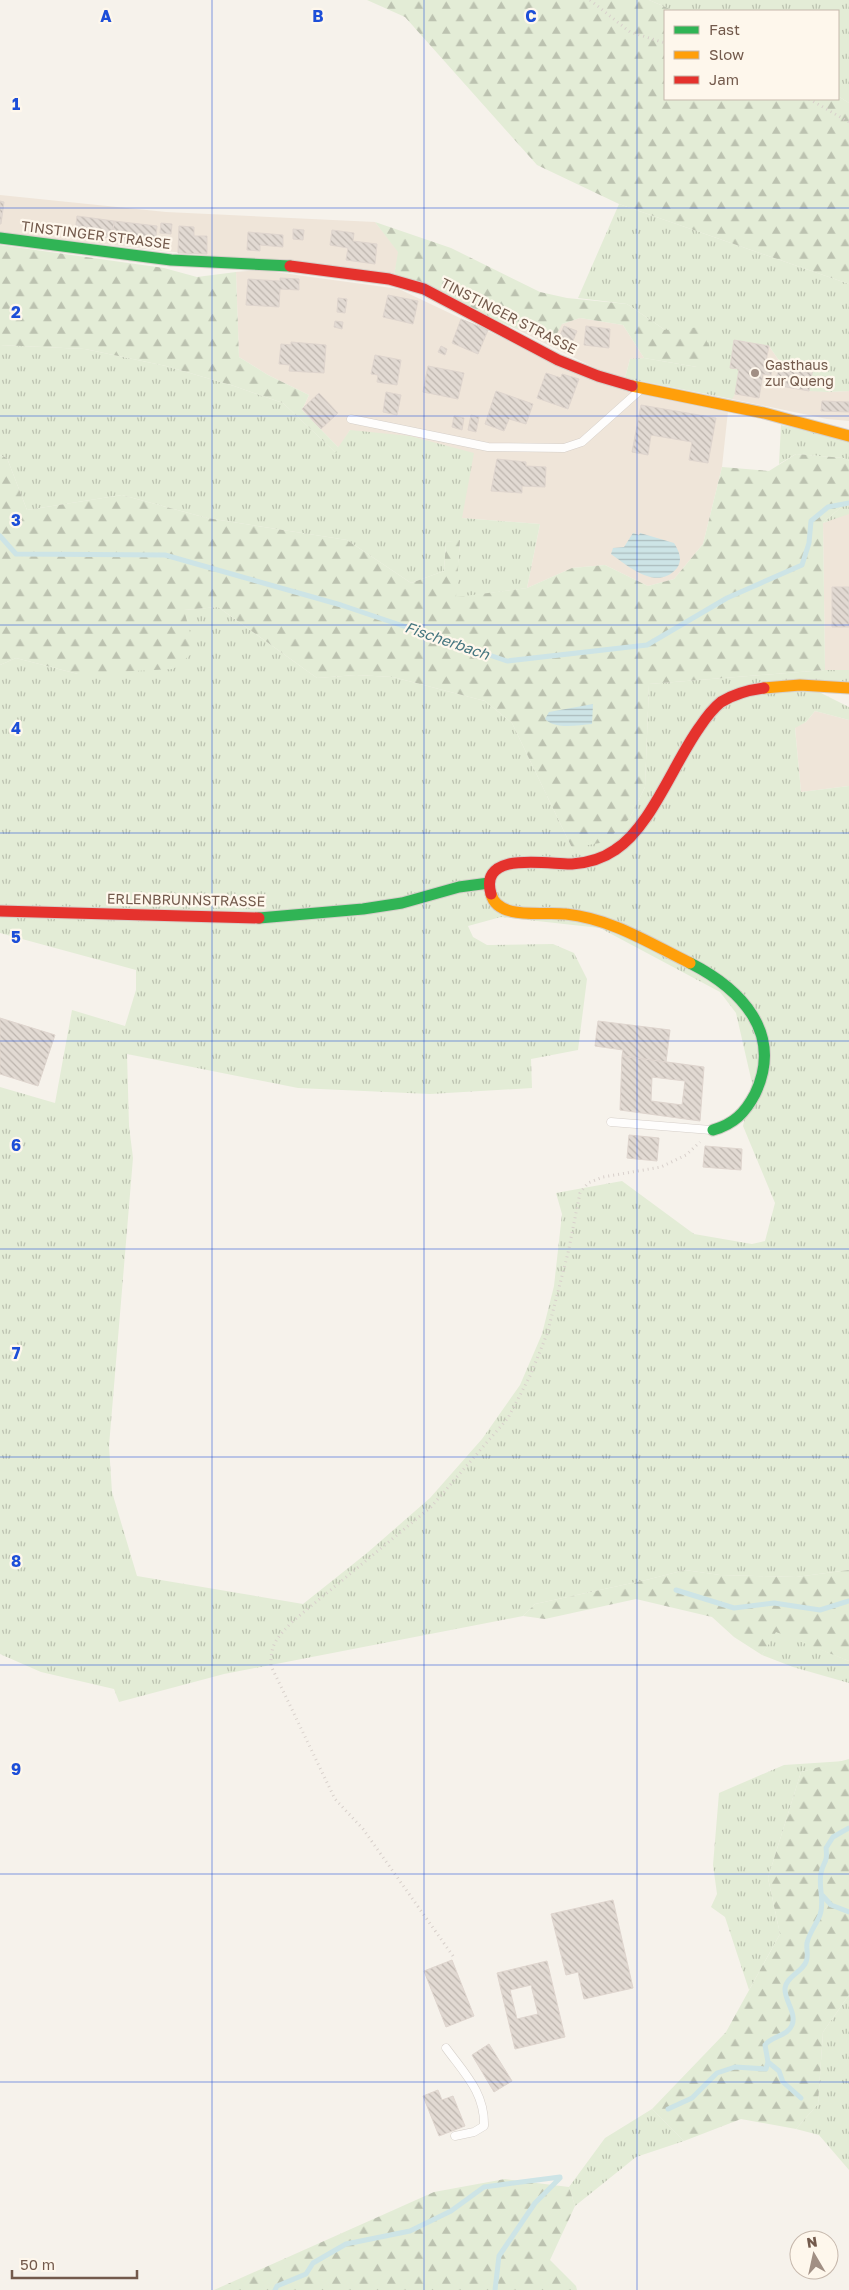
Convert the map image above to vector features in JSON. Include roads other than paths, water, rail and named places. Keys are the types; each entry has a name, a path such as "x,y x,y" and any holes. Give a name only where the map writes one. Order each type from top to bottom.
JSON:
{"street":[{"name":"TINSTINGER STRASSE","path":"0,238 171,260 300,267 389,279 424,289 446,299 558,360 598,376 642,389 764,412 849,436"},
{"path":"714,1130 731,1125 744,1112 758,1087 763,1063 764,1037 746,1006 725,984 702,970 650,942 595,919 548,912 516,913 498,907 491,897 489,883 493,873 504,864 531,861 559,864 589,863 611,854 627,842 641,824 688,745 719,704 740,694 768,687 819,685 849,688"},
{"name":"ERLENBRUNNSTRASSE","path":"0,911 247,919 363,909 402,902 459,887 489,883"}],"lane":[{"path":"351,419 488,446 564,448 582,442 642,389"},
{"path":"611,1122 714,1130"},
{"path":"446,2048 480,2095 484,2115 484,2126 474,2132 455,2136"}],"water":[{"path":"633,533 639,535 640,533 674,543 680,556 677,568 669,575 661,578 652,577 634,570 611,554 613,548 624,547"},
{"path":"593,704 592,724 561,726 545,719 549,712"}],"waterway":[{"name":"Fischerbach","path":"0,536 16,554 165,555 341,605 507,661 647,645 727,598 802,565 809,543 811,521 828,507 849,503"},
{"path":"676,1590 734,1608 774,1603 820,1610 849,1601"},
{"path":"668,2109 692,2098 717,2073 735,2067 766,2069 768,2062 765,2045 784,2034 792,2025 793,2016 786,1997 785,1988 788,1981 806,1962 808,1939 820,1915 822,1904 820,1878 826,1860 826,1848 833,1837 849,1828"},
{"path":"823,1896 831,1905 849,1912"},
{"path":"768,2062 779,2071 783,2082 801,2098"},
{"path":"275,2290 277,2286 306,2274 313,2263 346,2244 410,2231 451,2211 484,2187 560,2177"},
{"path":"495,2290 499,2256 535,2203 560,2178"}],"place":[{"name":"Gasthaus zur Queng","path":"755,373"}]}
